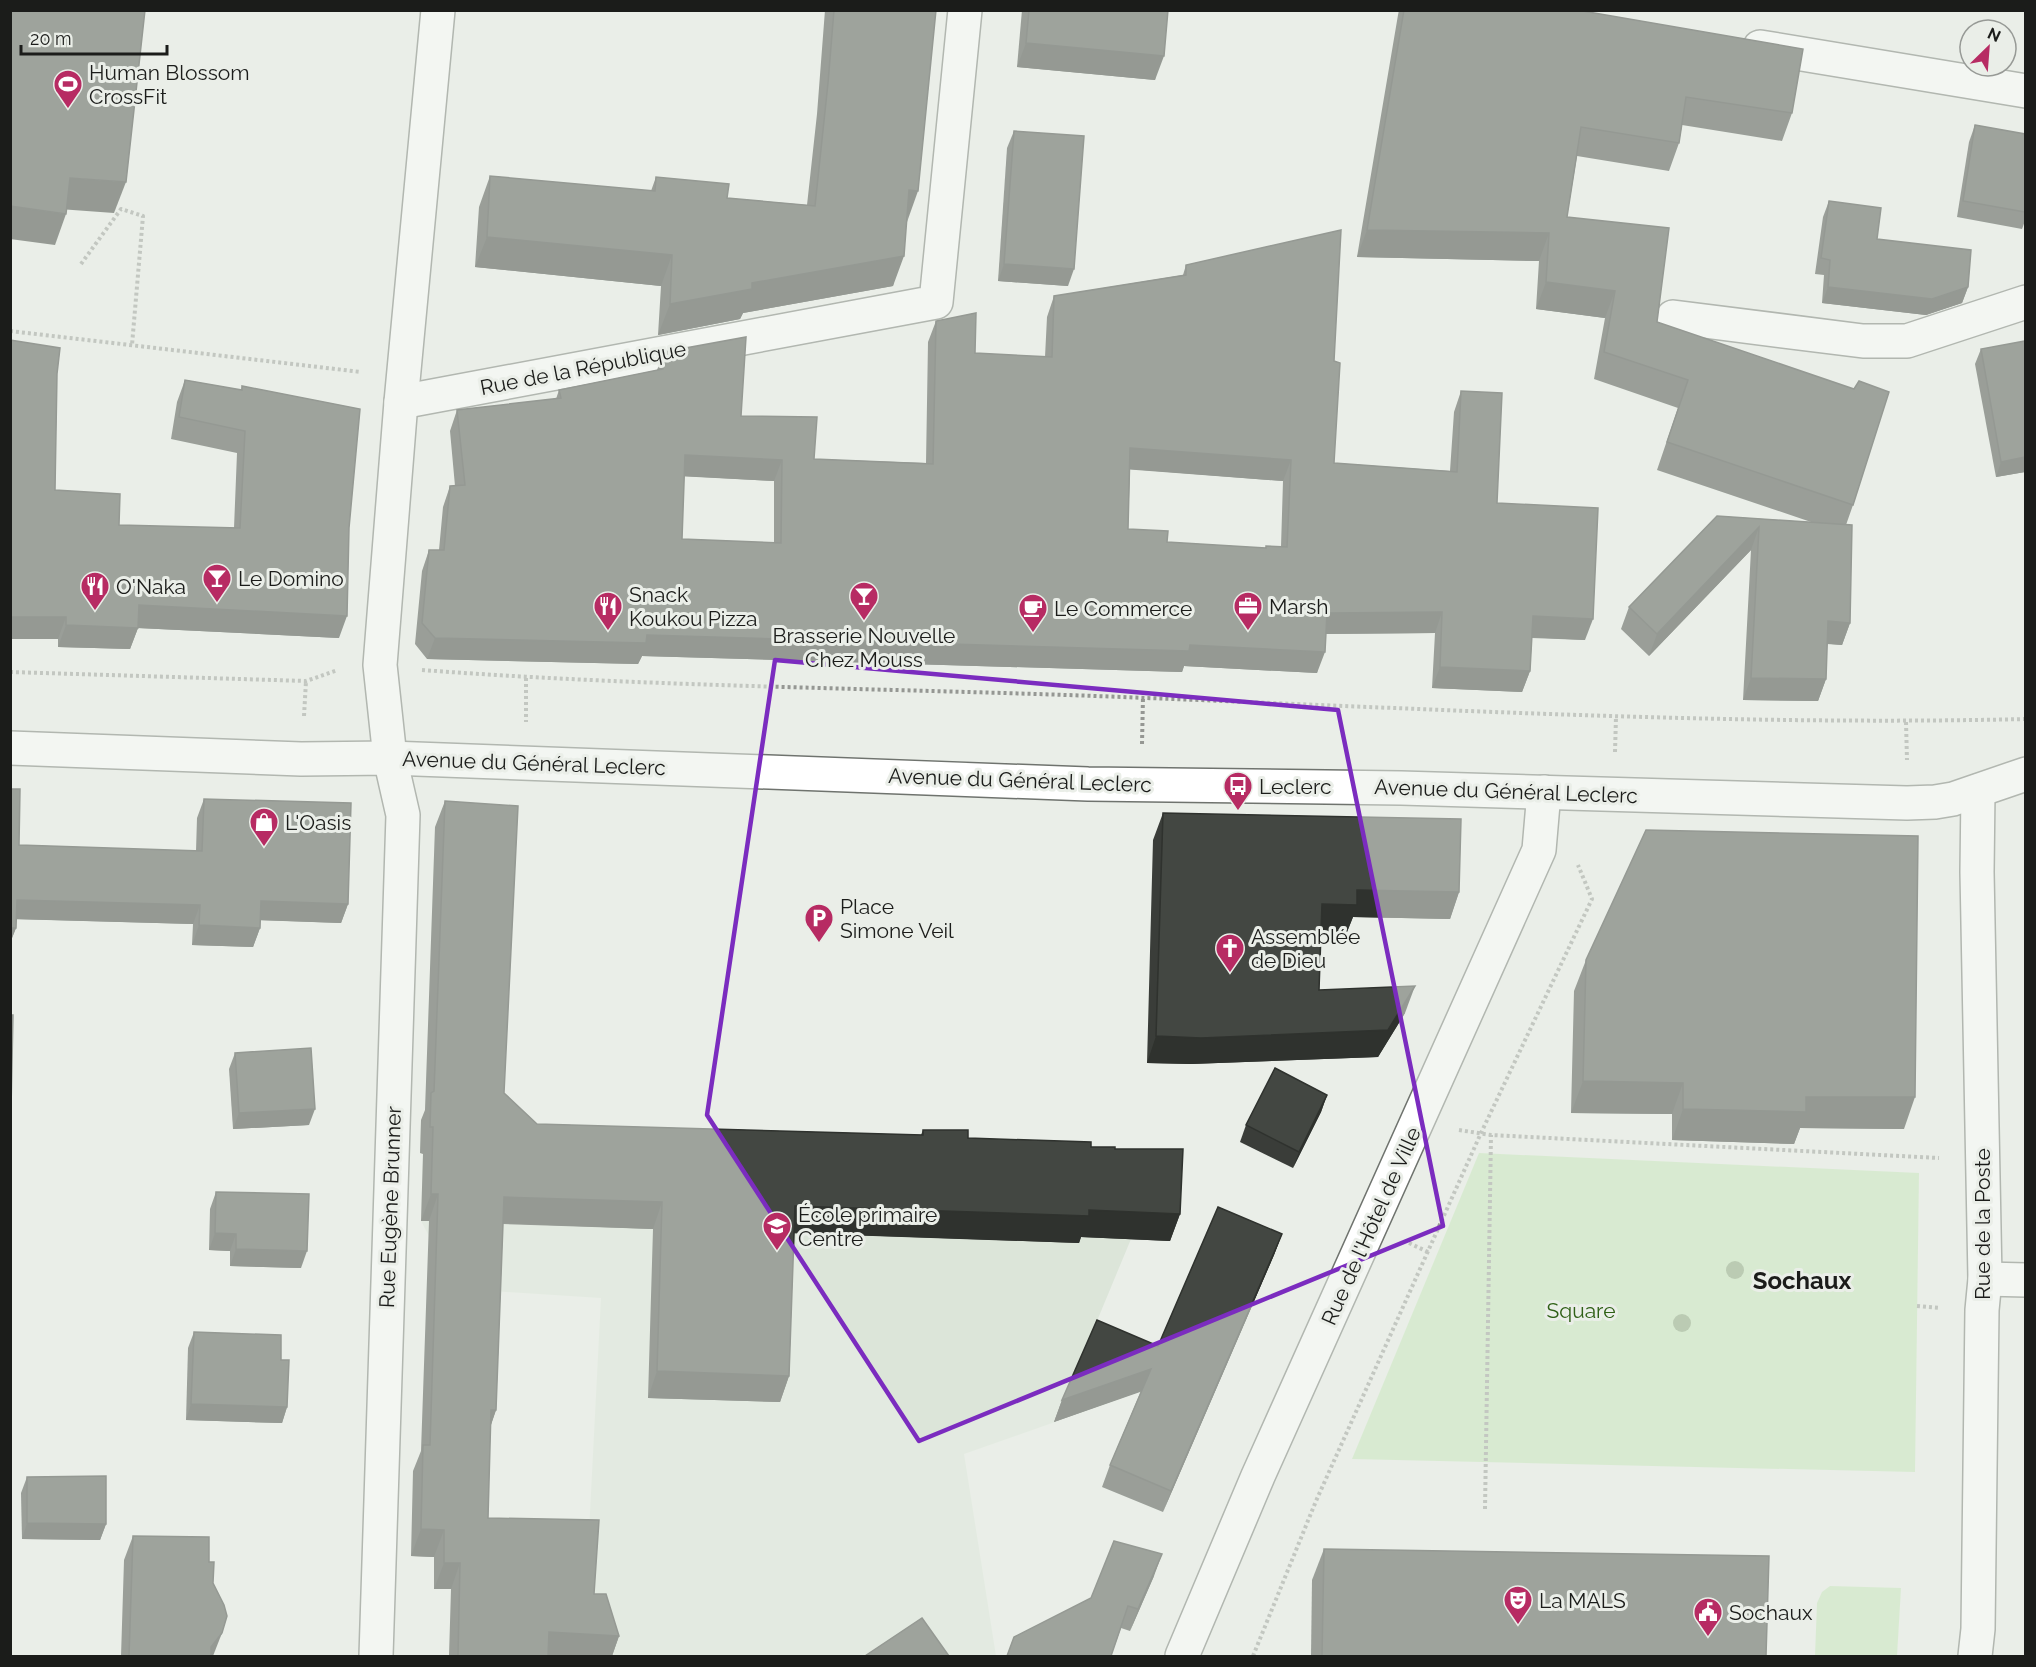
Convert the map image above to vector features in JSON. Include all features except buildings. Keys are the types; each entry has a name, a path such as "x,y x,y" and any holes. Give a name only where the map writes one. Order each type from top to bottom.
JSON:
{"street":[{"path":"390,758 380,664 438,10"},
{"name":"Rue de la République","path":"403,389 936,302 965,10"},
{"path":"1731,42 2025,91"},
{"path":"1673,317 1863,341 1907,341 2025,302"},
{"name":"Avenue du Général Leclerc","path":"10,748 301,759 390,758 1088,784 1253,785 1907,803 1953,799 2025,774"},
{"name":"Rue Eugène Brunner","path":"376,1656 403,815 390,758"},
{"name":"Rue de la Poste","path":"1975,1656 1979,1618 1984,1279 1977,872 1978,791"},
{"name":"Rue de l'Hôtel de Ville","path":"1182,1656 1263,1465 1539,850 1544,792"},
{"path":"1984,1279 2025,1280"}],"path":[{"path":"81,264 121,209 143,216 132,345"},
{"path":"10,331 132,345 403,389"},
{"path":"10,672 306,681 358,664 380,664 401,669 526,678 1132,697 1616,717 1906,722 2025,719"},
{"path":"1906,722 1907,760"},
{"path":"1254,1656 1317,1501 1481,1133 1592,899 1574,855 1539,850"},
{"path":"1421,1115 1448,1129 1491,1135 1982,1160"},
{"path":"1485,1509 1491,1135"}],"highlighted area":[{"path":"775,660 1338,710 1443,1226 919,1441 707,1115"}],"shaded area":[{"name":"École primaire Centre","path":"435,827 495,1119 528,1151 1133,1175 1131,1239 1055,1422 964,1454 996,1656 607,1656 586,1591 601,1298 492,1291 429,1236 421,1221 423,1154 420,1153 421,1120 425,1118"}],"green space":[{"name":"Square","path":"1479,1153 1919,1173 1915,1472 1352,1459"},
{"path":"1830,1586 1901,1588 1897,1656 1815,1656 1817,1603 1822,1592"}],"place":[{"name":"Human Blossom CrossFit","path":"68,110"},
{"name":"Le Domino","path":"217,604"},
{"name":"O'Naka","path":"95,612"},
{"name":"Brasserie Nouvelle Chez Mouss","path":"864,622"},
{"name":"Snack Koukou Pizza","path":"608,632"},
{"name":"Marsh","path":"1248,632"},
{"name":"Le Commerce","path":"1033,634"},
{"name":"Leclerc","path":"1238,812"},
{"name":"L'Oasis","path":"264,848"},
{"name":"Place Simone Veil","path":"819,944"},
{"name":"Assemblée de Dieu","path":"1230,974"},
{"name":"École primaire Centre","path":"777,1252"},
{"name":"La MALS","path":"1518,1626"},
{"name":"Sochaux","path":"1708,1638"}],"district":[{"name":"Sochaux","path":"1802,1280"}]}
